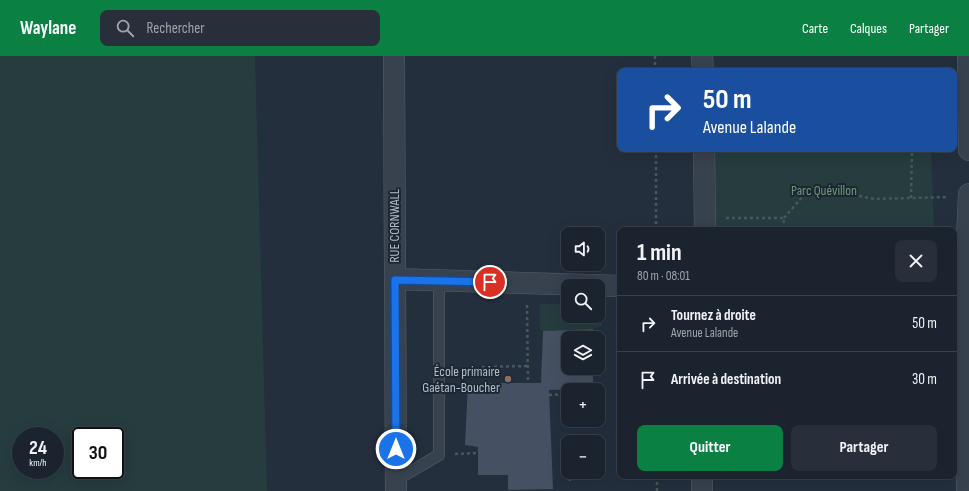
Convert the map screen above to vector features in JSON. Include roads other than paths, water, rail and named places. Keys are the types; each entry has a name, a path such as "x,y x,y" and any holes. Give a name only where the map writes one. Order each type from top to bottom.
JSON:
{"street":[{"name":"RUE CORNWALL","path":"394,56 396,485"},
{"path":"702,56 702,68"},
{"path":"968,56 969,150"},
{"path":"704,152 704,224"},
{"path":"967,491 959,283 969,195"},
{"path":"395,280 617,286"},
{"path":"702,479 702,491"}],"lane":[{"path":"396,485 439,454 439,281"}],"place":[{"name":"École primaire Gaétan-Boucher","path":"508,379"}],"park label":[{"name":"Parc Quévillon","path":"824,190"}]}
